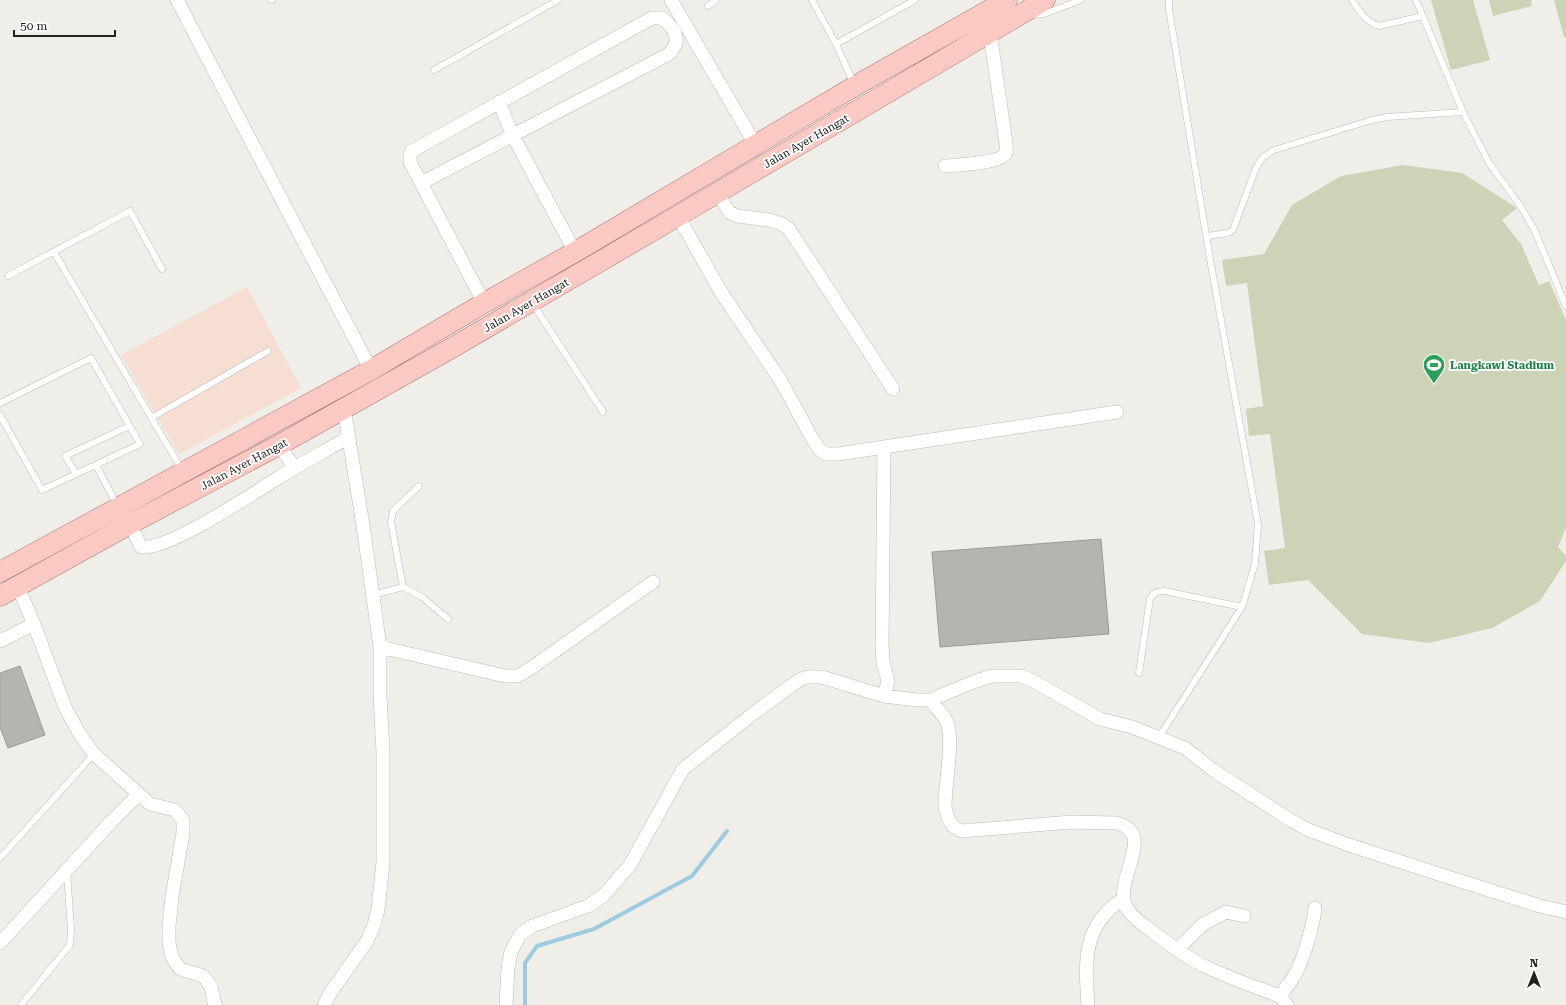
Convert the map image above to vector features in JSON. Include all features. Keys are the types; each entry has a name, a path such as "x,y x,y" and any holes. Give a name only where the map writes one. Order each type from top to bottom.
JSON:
{"main road":[{"name":"Jalan Ayer Hangat","path":"0,572 371,370 855,86 1010,4 1045,0"},
{"name":"Jalan Ayer Hangat","path":"0,596 130,524 279,445 531,302 717,192 990,34 1010,4"}],"street":[{"path":"177,0 371,370"},
{"path":"671,0 755,144"},
{"path":"421,183 669,54 676,43 674,32 670,24 662,18 652,18 412,151 410,155 410,162 421,183 484,303"},
{"path":"945,166 993,160 1001,158 1006,153 1006,143 990,34"},
{"path":"499,102 513,136 574,252"},
{"path":"717,192 729,212 737,216 769,220 782,224 789,229 820,280 848,318 893,389"},
{"path":"678,216 721,292 781,381 813,440 820,450 827,454 838,454 1118,412"},
{"path":"324,1005 331,992 367,940 374,925 378,910 383,863 384,811 380,647 363,525 344,408"},
{"path":"130,524 141,547 148,548 158,545 198,527 349,437"},
{"path":"279,445 295,468"},
{"path":"884,447 882,645 883,662 888,681 884,696"},
{"path":"380,647 485,673 518,676 653,582"},
{"path":"18,587 34,624 65,707 79,734 94,754 150,804 175,810 183,820 183,833 172,897 169,942 172,957 180,970 203,976 211,986 216,1005"},
{"path":"0,641 34,624"},
{"path":"506,1005 508,968 511,952 520,935 532,926 588,906 603,896 630,865 674,782 683,769 691,761 799,680 807,677 822,677 884,696 930,700 992,676 1022,676 1100,718 1132,727 1185,748 1213,770 1290,820 1309,830 1348,845 1454,879 1540,906 1566,912"},
{"path":"930,700 946,720 948,728 949,740 945,806 947,816 953,827 962,831 1072,822 1116,823 1123,825 1131,830 1136,842 1123,890 1123,900 1128,910 1140,922 1177,950 1203,966 1283,1001 1299,967 1311,929 1315,908"},
{"path":"0,943 110,823 139,794"},
{"path":"1088,1005 1086,963 1089,940 1094,927 1100,919 1112,906 1123,900"},
{"path":"1177,950 1203,924 1226,912 1244,916"}],"lane":[{"path":"434,70 558,0"},
{"path":"708,6 716,0"},
{"path":"812,0 836,44 855,86"},
{"path":"836,44 915,0"},
{"path":"1010,4 1044,14 1081,0"},
{"path":"1159,737 1242,607 1255,564 1258,524 1207,236 1169,9 1169,0"},
{"path":"1352,0 1364,16 1374,25 1379,26 1423,16"},
{"path":"1416,0 1463,112 1488,163 1519,204 1534,229 1566,306"},
{"path":"1207,236 1228,233 1233,230 1256,168 1262,158 1274,150 1372,120 1463,112"},
{"path":"8,276 130,211 162,269"},
{"path":"54,252 182,472"},
{"path":"531,302 603,412"},
{"path":"151,418 268,351"},
{"path":"0,403 91,358 140,444 42,490 0,415"},
{"path":"76,474 66,456 130,426"},
{"path":"96,465 118,507"},
{"path":"403,587 392,522 393,511 419,486"},
{"path":"373,595 403,587 422,597 448,619"},
{"path":"1139,673 1150,599 1157,591 1164,591 1242,607"},
{"path":"0,858 94,754"},
{"path":"21,1005 70,945 71,930 67,870"}],"shaded area":[{"path":"247,287 301,388 179,454 121,355"}],"green space":[{"path":"1431,0 1473,0 1490,60 1451,70"},
{"path":"1489,0 1531,0 1532,6 1493,16"},
{"path":"1554,0 1566,0 1566,37 1564,37"},
{"path":"1403,165 1462,173 1517,208 1502,220 1521,244 1539,285 1549,281 1566,320 1566,528 1558,547 1566,556 1566,561 1540,601 1492,628 1429,643 1362,634 1308,580 1269,585 1264,551 1285,548 1270,434 1249,436 1246,409 1263,406 1247,283 1226,286 1222,260 1264,254 1292,205 1341,176"}],"building":[{"path":"1101,539 1109,634 940,647 932,552"},
{"path":"20,666 45,735 8,748 0,727 0,673"}],"waterway":[{"path":"525,1005 525,963 537,946 594,929 692,876 727,831"}],"place":[{"name":"Langkawi Stadium","path":"1434,384"}]}
